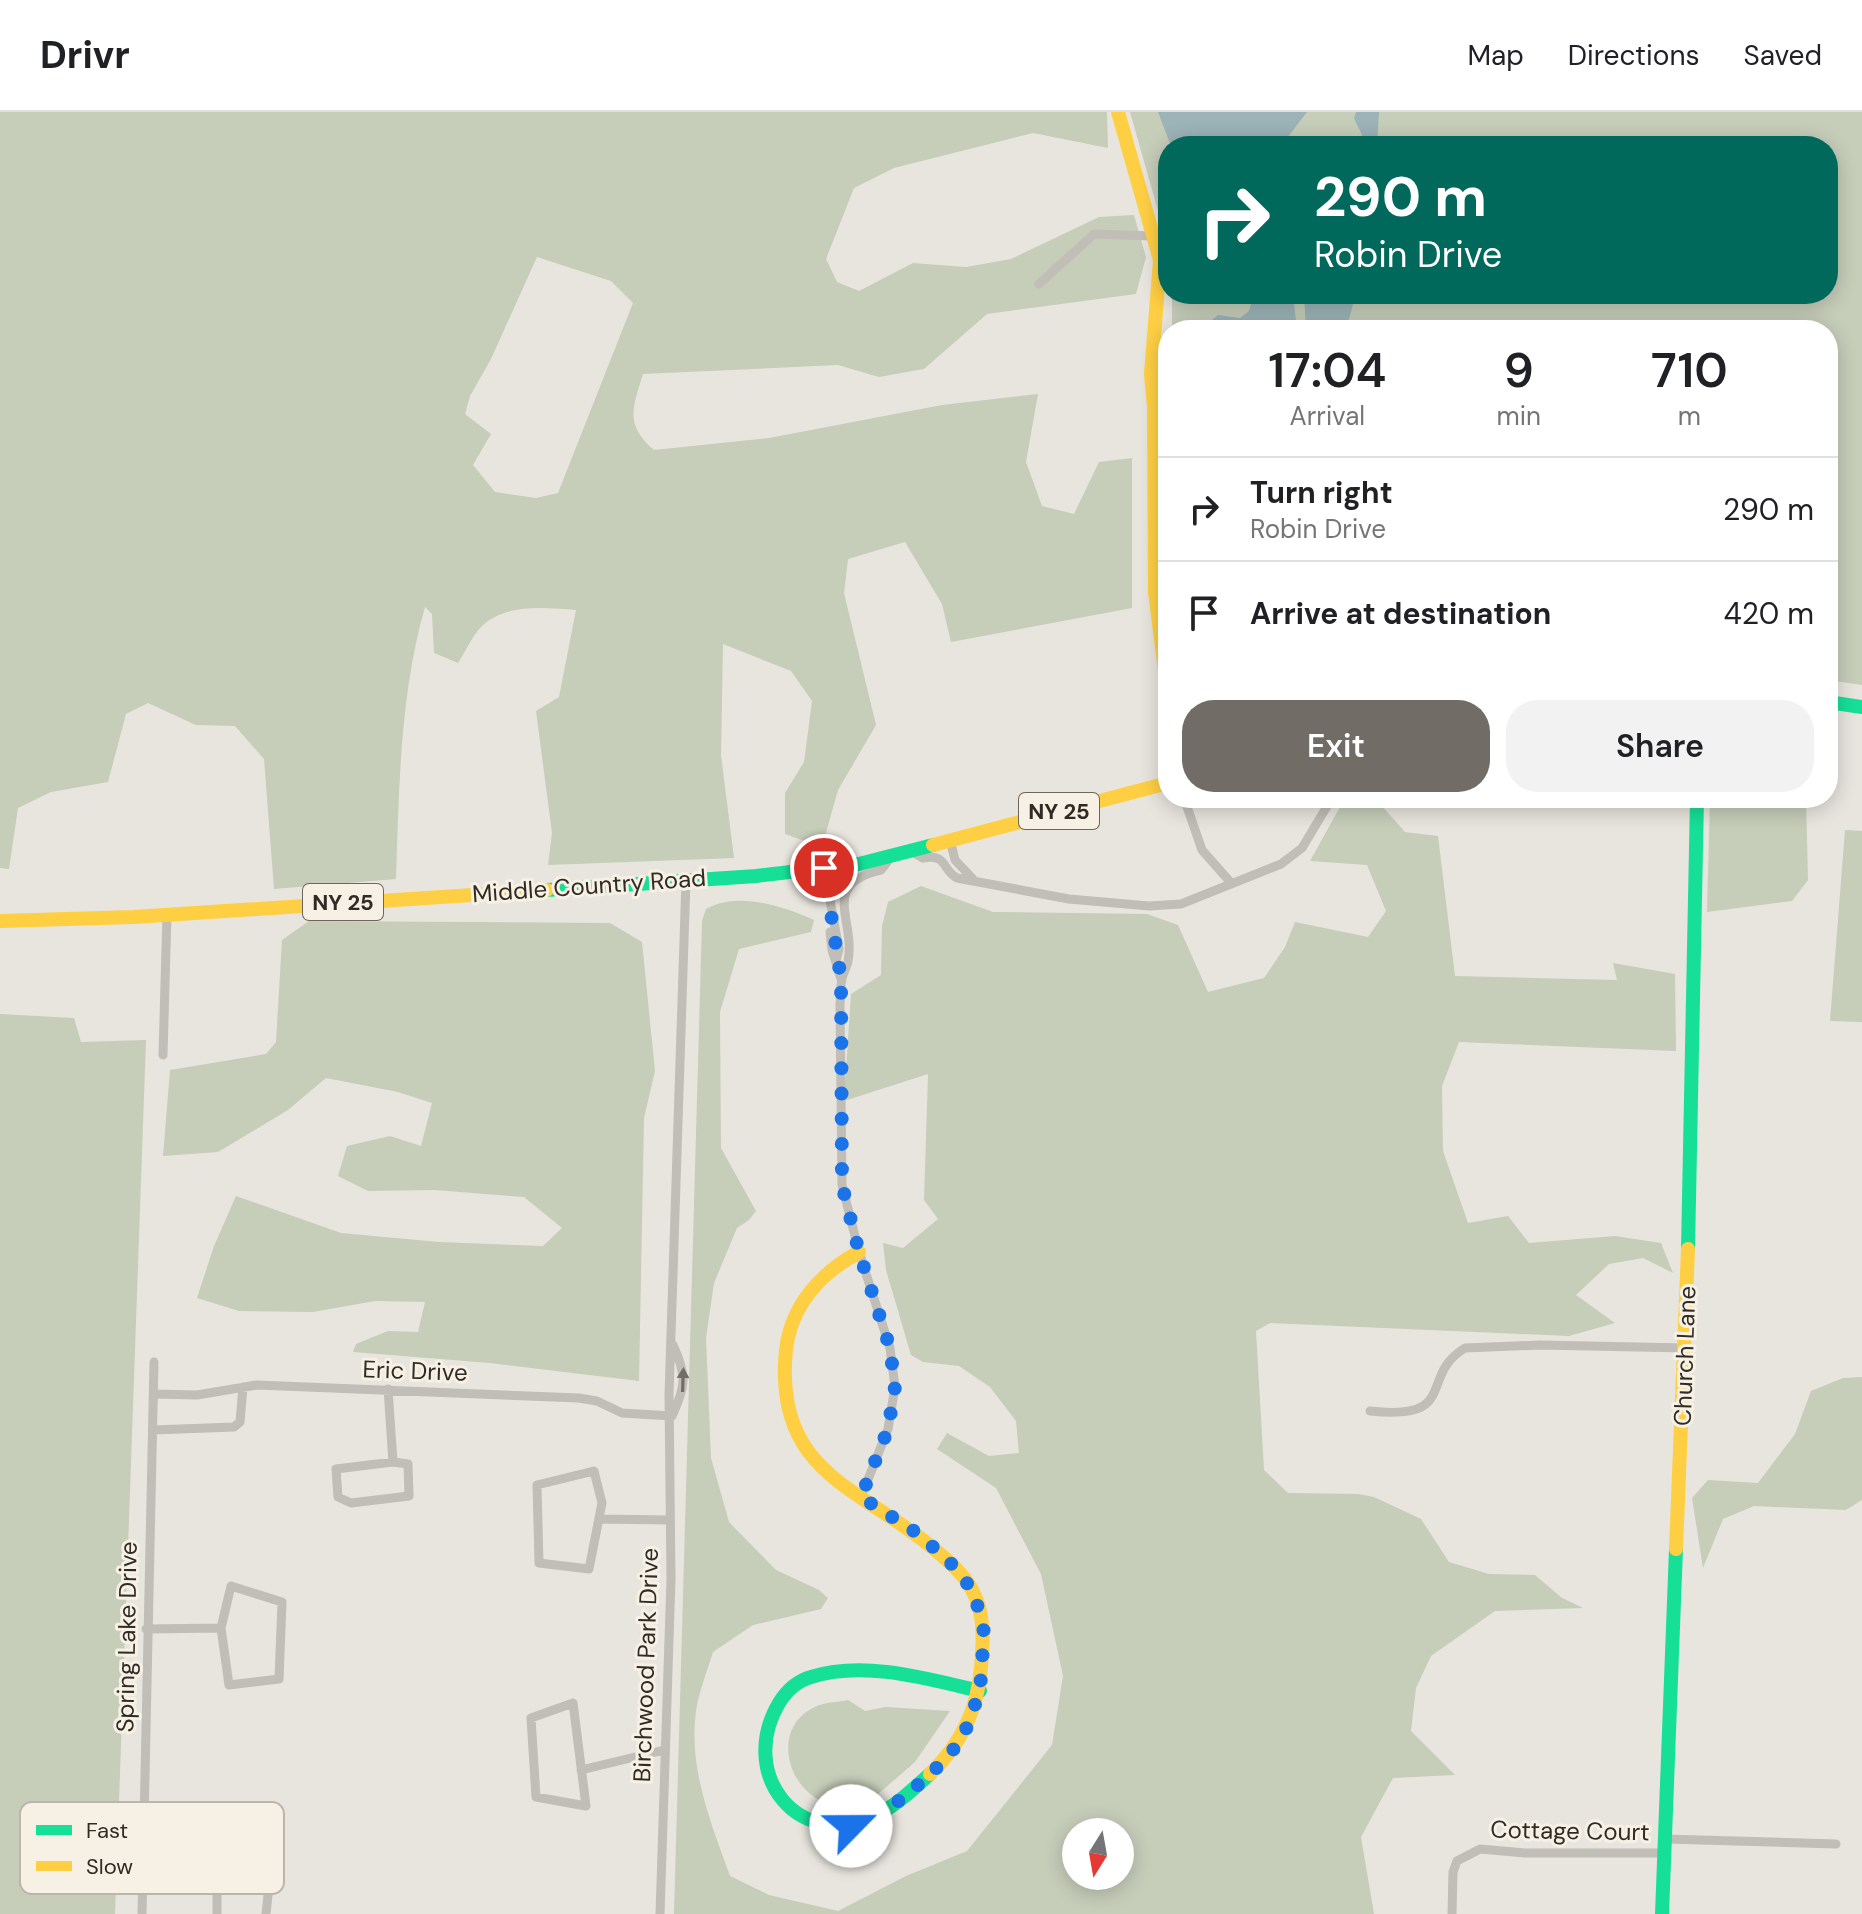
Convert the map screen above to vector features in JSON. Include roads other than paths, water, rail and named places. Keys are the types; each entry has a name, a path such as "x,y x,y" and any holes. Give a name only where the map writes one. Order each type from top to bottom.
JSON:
{"street":[{"path":"1118,112 1158,254"},
{"path":"1039,284 1094,234 1152,236"},
{"path":"1158,285 1151,374 1158,616"},
{"path":"1838,703 1862,707"},
{"name":"Middle Country Road","path":"0,921 686,880 824,868 892,856 1158,786"},
{"path":"1187,808 1202,850 1232,884"},
{"path":"911,851 923,858 941,860 950,874 957,878 972,878 1069,899 1149,906 1181,904 1281,864 1302,848 1326,808"},
{"name":"Church Lane","path":"1662,1914 1686,1348 1697,808"},
{"path":"950,840 955,860 972,878"},
{"path":"841,979 849,961 844,903 846,892 862,874 881,870 892,856"},
{"path":"824,868 832,918 831,942 841,979 842,1185 859,1252 890,1348 895,1387 888,1429 861,1497"},
{"name":"Birchwood Park Drive","path":"672,1416 664,1398 664,1384 665,1368 673,1344 686,880"},
{"path":"163,1055 167,913"},
{"path":"859,1252 837,1263 812,1288 790,1323 784,1363 785,1398 800,1438 825,1472 917,1533 949,1561 974,1592 984,1632 980,1691 962,1740 930,1775 884,1813 851,1826 816,1823 785,1807 768,1777 762,1744 770,1719 790,1687 813,1675 852,1671 923,1678 980,1691"},
{"name":"Birchwood Park Drive","path":"660,1914 671,1579 672,1416 683,1392 684,1374 673,1344"},
{"path":"1370,1411 1394,1413 1423,1408 1432,1400 1455,1354 1474,1347 1686,1348"},
{"name":"Spring Lake Drive","path":"144,1802 154,1362"},
{"name":"Eric Drive","path":"154,1394 197,1395 257,1385 388,1389 587,1398 622,1413 672,1416"},
{"path":"153,1430 234,1427 240,1422 243,1387"},
{"path":"388,1389 393,1462"},
{"path":"393,1462 408,1464 409,1496 351,1503 338,1497 336,1469 393,1462"},
{"path":"594,1471 602,1503 599,1519 589,1569 539,1563 537,1485 594,1471"},
{"path":"599,1519 670,1520"},
{"path":"231,1586 282,1602 279,1679 229,1685 221,1628 231,1586"},
{"path":"146,1629 221,1628"},
{"path":"573,1703 581,1770 586,1806 536,1797 531,1718 573,1703"},
{"path":"581,1770 664,1750"},
{"name":"Cottage Court","path":"1452,1914 1453,1872 1457,1861 1475,1851 1836,1844"},
{"name":"Spring Lake Drive","path":"142,1914 143,1894"},
{"path":"266,1914 268,1894"}],"water":[{"path":"1158,112 1307,112 1289,136 1167,136"},
{"path":"1356,112 1379,112 1378,136 1362,136 1354,118"},
{"path":"1251,304 1294,304 1296,320 1212,320 1218,315 1240,318 1249,311"},
{"path":"1305,304 1353,304 1349,320 1305,320"}]}
